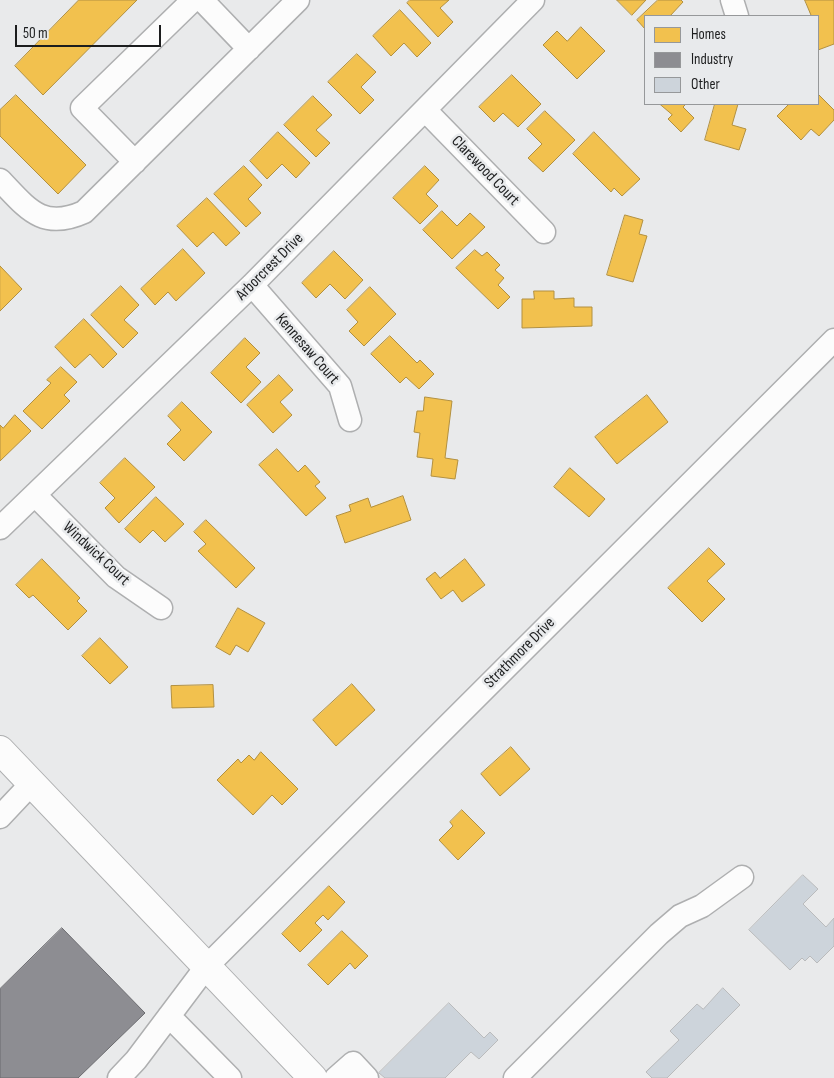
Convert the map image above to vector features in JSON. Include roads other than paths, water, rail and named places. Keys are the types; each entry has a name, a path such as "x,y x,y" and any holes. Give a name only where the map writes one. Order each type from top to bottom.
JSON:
{"main road":[{"path":"0,750 313,1078"}],"street":[{"path":"134,162 82,108 193,0"},
{"path":"202,0 249,49"},
{"path":"0,180 30,210 43,218 63,219 84,212 298,0"},
{"name":"Arborcrest Drive","path":"0,528 252,285 426,111 533,0"},
{"path":"732,0 737,15"},
{"name":"Clarewood Court","path":"426,111 544,232"},
{"name":"Kennesaw Court","path":"252,285 340,386 350,420"},
{"name":"Strathmore Drive","path":"119,1078 136,1060 206,967 834,340"},
{"name":"Windwick Court","path":"35,495 116,576 161,608"},
{"path":"0,817 32,784"},
{"path":"515,1078 659,934 680,916 702,906 742,877"},
{"path":"169,1016 230,1078"},
{"path":"336,1078 353,1063 367,1078"}]}
